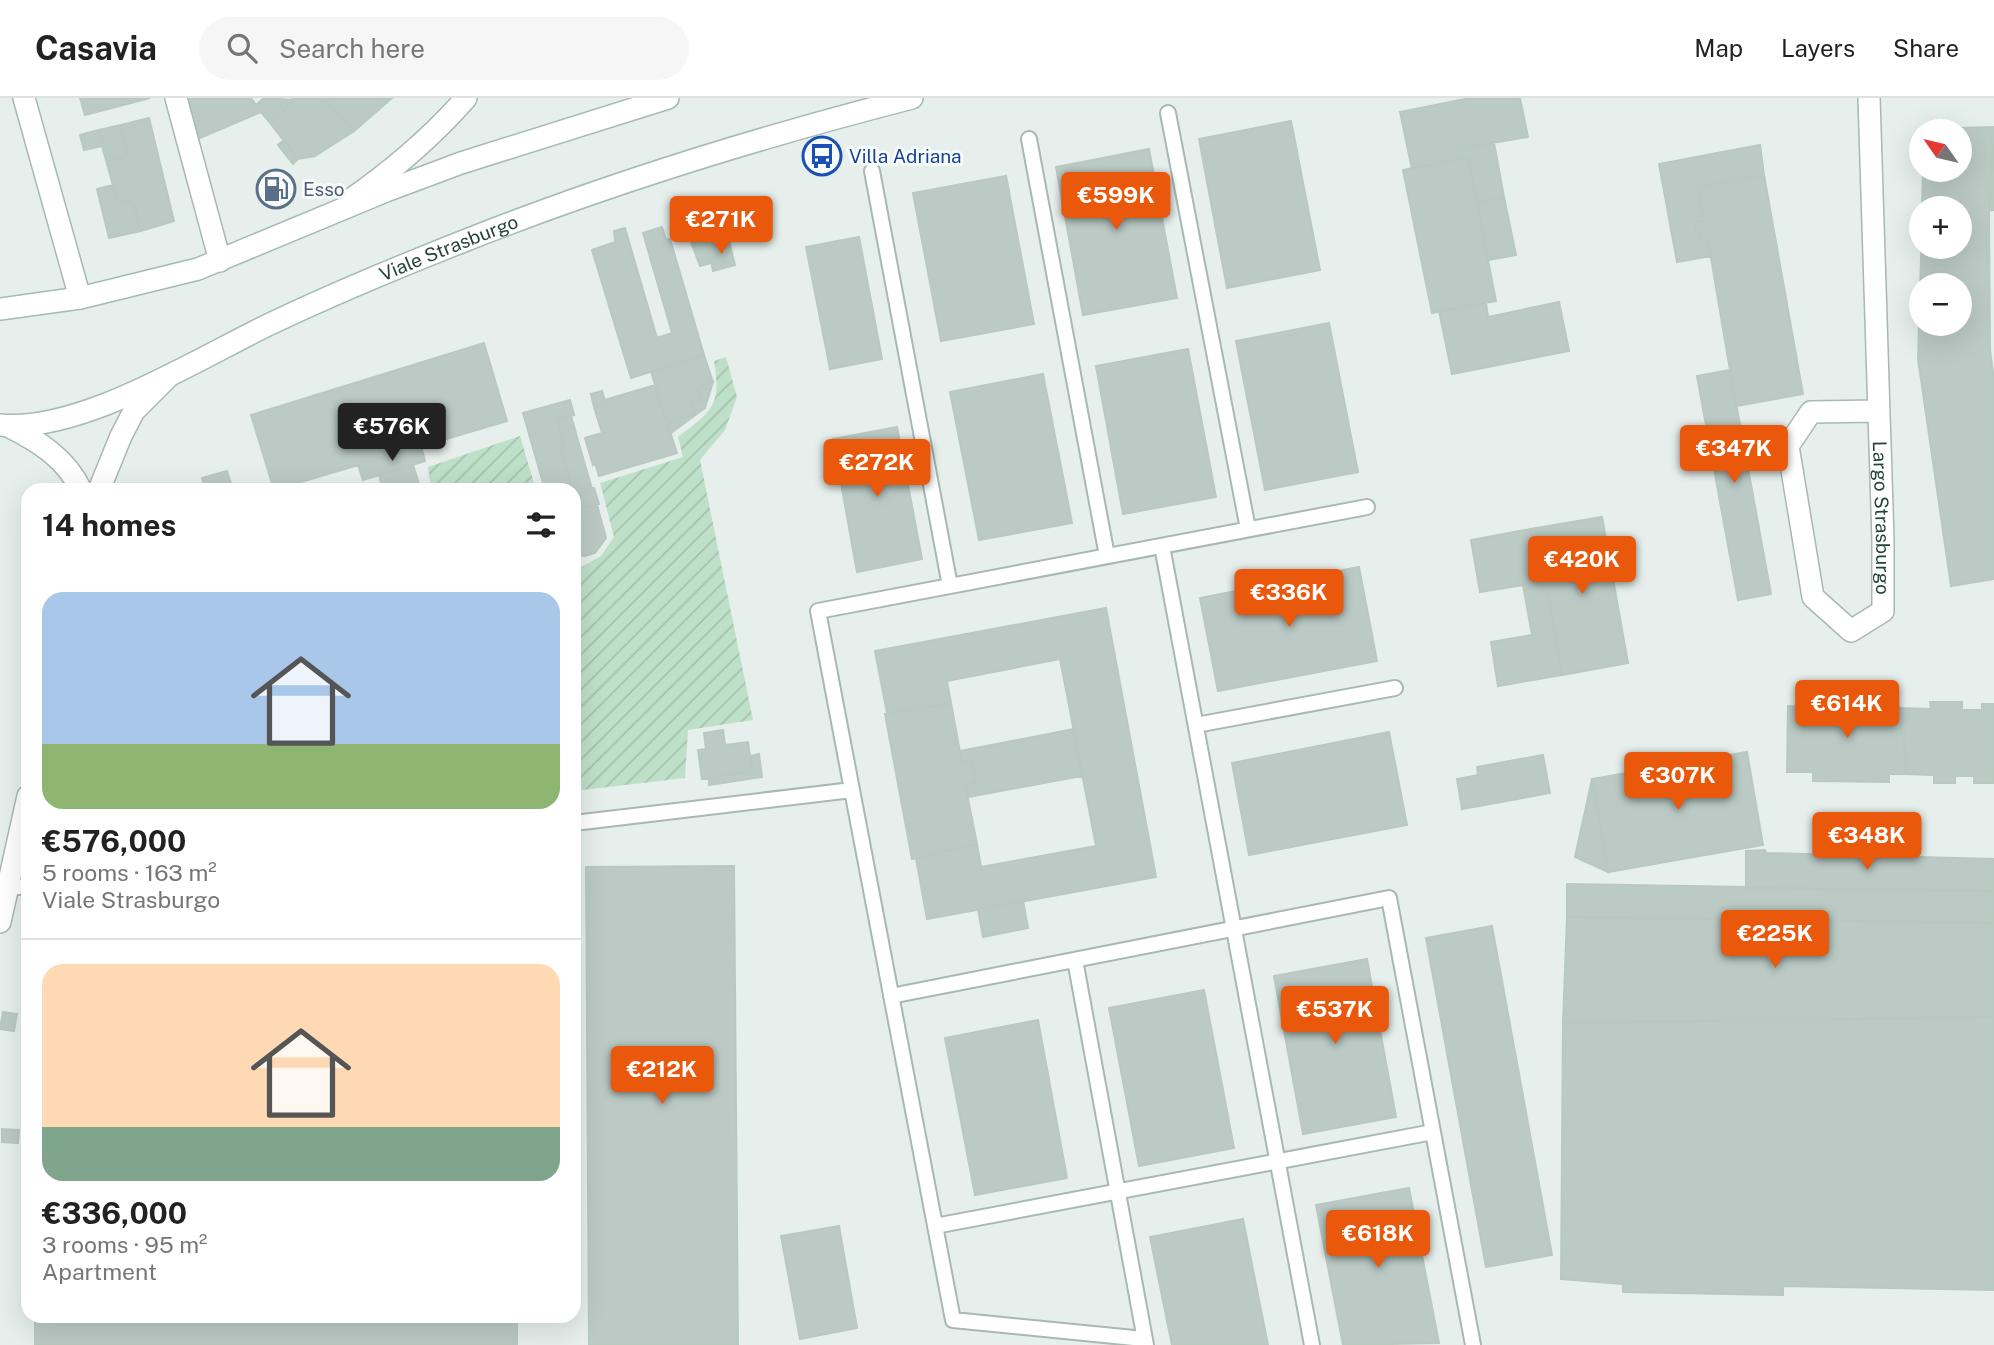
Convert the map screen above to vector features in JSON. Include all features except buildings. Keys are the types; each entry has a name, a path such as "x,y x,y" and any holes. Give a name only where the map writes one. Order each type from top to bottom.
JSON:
{"street":[{"path":"24,98 80,298"},
{"path":"176,98 220,261"},
{"path":"332,213 389,174 438,131 466,98"},
{"path":"0,309 80,298 175,276 220,261 332,213 461,163 668,98"},
{"name":"Viale Strasburgo","path":"4,425 39,424 100,406 356,285 586,194 719,150 912,98"},
{"name":"Largo Strasburgo","path":"1869,98 1878,411 1883,611 1851,631 1813,597 1788,446 1811,412 1878,411"},
{"path":"102,483 134,411 172,373"},
{"path":"4,425 51,452 65,466 76,483"},
{"path":"0,922 18,887 21,860"}],"lane":[{"path":"1168,113 1248,530"},
{"path":"1029,139 1107,556"},
{"path":"872,171 950,586"},
{"path":"1074,960 1145,1342 953,1320 818,611 1367,507"},
{"path":"1162,545 1312,1345"},
{"path":"1196,725 1395,688"},
{"path":"581,822 852,790"},
{"path":"891,996 1389,898 1473,1345"},
{"path":"935,1226 1433,1132"}],"green space":[{"path":"726,357 737,397 725,430 700,460 753,720 688,730 685,778 581,790 581,567 601,556 614,537 600,483 683,457 678,437 706,414 715,398 714,361"},
{"path":"520,436 534,483 430,483 428,467"}],"place":[{"name":"Villa Adriana","path":"822,156"},
{"name":"Esso","path":"276,189"}]}
